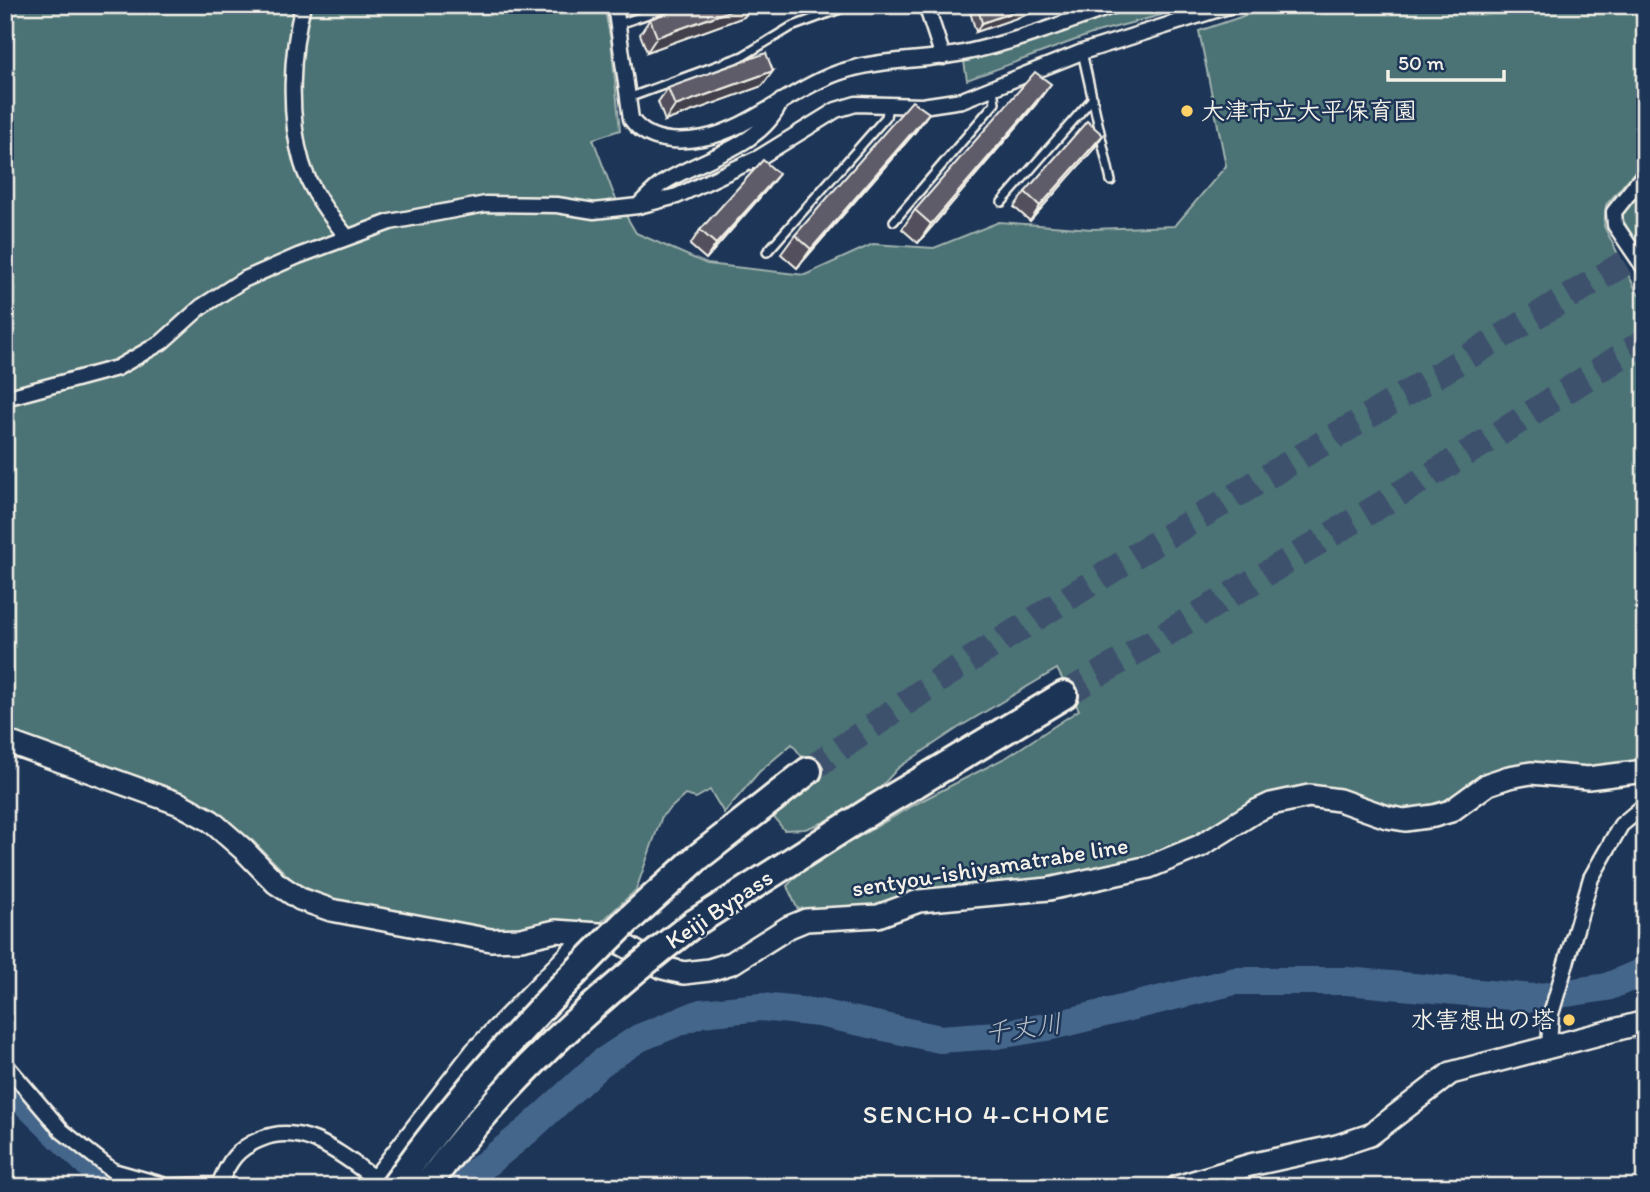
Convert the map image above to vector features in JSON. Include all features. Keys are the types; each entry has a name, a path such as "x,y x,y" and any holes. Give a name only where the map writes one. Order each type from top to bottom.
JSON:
{"highway":[{"name":"Keiji Bypass","path":"426,1187 456,1146 536,1058 628,974 693,924 872,810 1064,695"},
{"name":"Keiji Bypass","path":"377,1184 441,1124 528,1020 627,920 697,858 808,771"}],"main road":[{"name":"sentyou-ishiyamatrabe line","path":"5,741 180,804 211,821 276,883 300,899 331,911 491,940 521,939 556,931 599,934 663,968 684,972 709,970 732,963 789,927 806,920 878,916 919,901 1049,889 1149,867 1200,846 1256,811 1284,801 1321,796 1405,820 1451,811 1488,784 1509,777 1531,773 1588,778 1645,771"},
{"path":"1177,1187 1370,1135 1451,1073 1645,1022"}],"street":[{"path":"303,5 296,35 293,69 297,138 302,162 317,195 347,237"},
{"path":"615,5 620,24 631,119 639,131 657,138 679,141 704,138 727,130 825,78 846,70 943,57 1002,43 1115,5"},
{"path":"926,5 943,57"},
{"path":"5,398 117,368 162,342 221,292 267,269 390,222 485,204 557,205 594,211 638,206 677,196 760,157 836,110 856,104 934,105 962,100 1082,52 1232,5"},
{"path":"638,206 665,182 730,150 758,131 775,116 781,101"},
{"path":"1645,173 1614,212 1615,225 1645,269"},
{"path":"1549,1046 1551,1014 1591,878 1620,825 1645,805"},
{"path":"5,1064 62,1131 113,1171 166,1186 219,1185 228,1163 245,1145 272,1134 290,1133 335,1150 377,1184 472,1050 572,948 579,932"}],"lane":[{"path":"620,24 675,5"},
{"path":"627,98 743,55 791,27 851,5"},
{"path":"1082,52 1111,181"},
{"path":"894,221 995,103 993,89"},
{"path":"1002,202 1093,98"},
{"path":"766,252 886,117 888,104"}],"green space":[{"path":"5,5 604,5 611,41 620,130 593,139 614,195 636,233 707,264 805,275 873,244 934,248 999,222 1092,229 1175,226 1226,166 1199,31 1276,5 1645,5 1645,160 1606,205 1604,226 1638,294 1645,295 1645,761 1568,770 1444,807 1411,810 1319,787 1135,860 1066,876 885,906 808,912 797,908 787,886 803,869 923,800 1007,757 1079,710 1057,669 961,726 898,768 879,789 833,819 805,829 784,830 773,816 790,797 820,780 792,744 759,772 724,813 710,790 696,798 685,795 662,816 636,890 597,926 560,922 504,930 451,925 343,905 294,882 252,840 197,804 5,732"},
{"path":"1131,5 1157,5 1161,15 1097,32 967,80 964,62 1002,52"},
{"path":"1645,179 1645,256 1621,217"}],"building":[{"path":"689,5 746,5 657,37 650,19"},
{"path":"977,5 1033,5 982,23"},
{"path":"766,53 773,71 675,106 668,88"},
{"path":"1035,72 1051,84 931,224 915,210"},
{"path":"912,101 929,113 811,249 795,235"},
{"path":"1087,121 1103,135 1040,206 1025,192"},
{"path":"763,160 779,174 716,244 700,230"}],"waterway":[{"name":"千丈川","path":"452,1187 462,1183 528,1130 601,1063 639,1038 701,1013 761,1007 819,1013 940,1039 997,1035 1052,1026 1235,981 1347,981 1533,998 1607,987 1645,971"},
{"name":"千丈川","path":"5,1083 112,1187"}],"tunnel":[{"path":"808,771 940,679 1139,553 1645,251"},
{"path":"1064,695 1492,438 1645,341"}],"place":[{"name":"大津市立大平保育園","path":"1187,111"},
{"name":"水害想出の塔","path":"1569,1020"}],"district":[{"name":"SENCHO 4-CHOME","path":"987,1114"}]}
